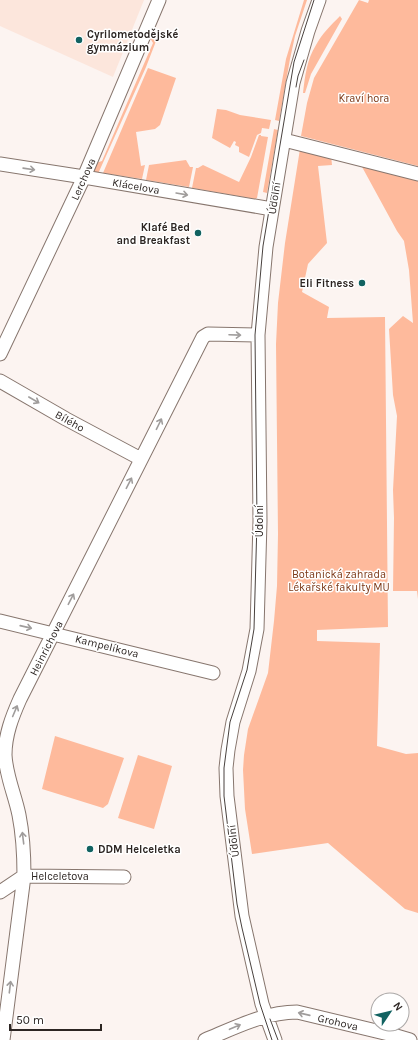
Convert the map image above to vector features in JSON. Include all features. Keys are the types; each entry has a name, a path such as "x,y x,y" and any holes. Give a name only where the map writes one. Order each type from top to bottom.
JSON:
{"street":[{"name":"Lerchova","path":"0,354 84,177 159,0"},
{"name":"Údolní","path":"275,1040 266,1016 242,916 226,782 228,750 232,726 252,662 257,629 260,521 258,335 266,247 293,83 308,31 319,0"},
{"path":"284,140 418,174"},
{"name":"Klácelova","path":"0,164 272,209"},
{"name":"Heinrichova","path":"3,1040 24,876 23,839 19,814 6,768 5,754 7,735 11,720 20,699 203,337 208,334 258,335"},
{"name":"Bílého","path":"0,381 66,419 141,459"},
{"name":"Kampelíkova","path":"0,621 213,672"},
{"name":"Helceletova","path":"0,892 24,876 124,877"},
{"name":"Grohova","path":"205,1040 253,1020 284,1012 297,1012 410,1040"}],"shaded area":[{"name":"Cyrilometodějské gymnázium","path":"0,0 144,0 113,77 0,26"}],"green space":[{"path":"304,0 307,0 295,36 279,121 275,120 286,59"},
{"name":"Kraví hora","path":"359,0 368,3 369,0 418,0 418,166 301,136 307,103 314,78"},
{"path":"340,16 342,19 311,74 305,93 303,93 310,56 324,33"},
{"path":"153,32 158,36 146,67 97,176 93,172 96,163 102,161 153,43 150,38"},
{"path":"148,68 176,78 160,125 155,129 136,132 141,166 145,165 142,179 103,173"},
{"path":"217,109 226,110 240,115 271,120 269,129 262,128 261,133 257,135 249,157 239,152 239,147 235,145 236,142 234,141 230,148 212,138"},
{"path":"274,129 278,130 267,193 263,192"},
{"path":"259,135 268,137 257,198 255,199 192,188 196,168 203,165 239,182 251,157"},
{"name":"Botanická zahrada Lékařské fakulty MU","path":"300,149 331,155 332,165 318,166 327,243 308,264 302,292 329,307 327,318 385,317 388,627 317,630 317,641 380,643 377,746 406,754 418,753 418,913 405,909 328,843 252,854 245,809 243,770 244,755 248,729 268,673 277,586 278,534 276,344 278,303 285,243"},
{"path":"186,160 190,167 193,167 189,187 146,180 149,165"},
{"path":"361,165 418,180 418,599 417,591 393,591 393,490 397,416 393,395 389,329 403,316 413,323 409,270 404,241"},
{"path":"55,736 124,758 108,804 103,808 42,789"},
{"path":"138,755 172,766 154,829 118,818"}],"tram line":[{"path":"272,1040 260,1004 237,904 224,796 224,768 230,722 247,670 254,629 257,521 255,335 263,246 294,62 314,0"},
{"path":"296,87 298,76 304,60"},
{"path":"270,1019 278,1040"}],"place":[{"name":"Cyrilometodějské gymnázium","path":"79,40"},
{"name":"Klafé Bed and Breakfast","path":"198,233"},
{"name":"Eli Fitness","path":"362,283"},
{"name":"DDM Helceletka","path":"90,849"}]}
